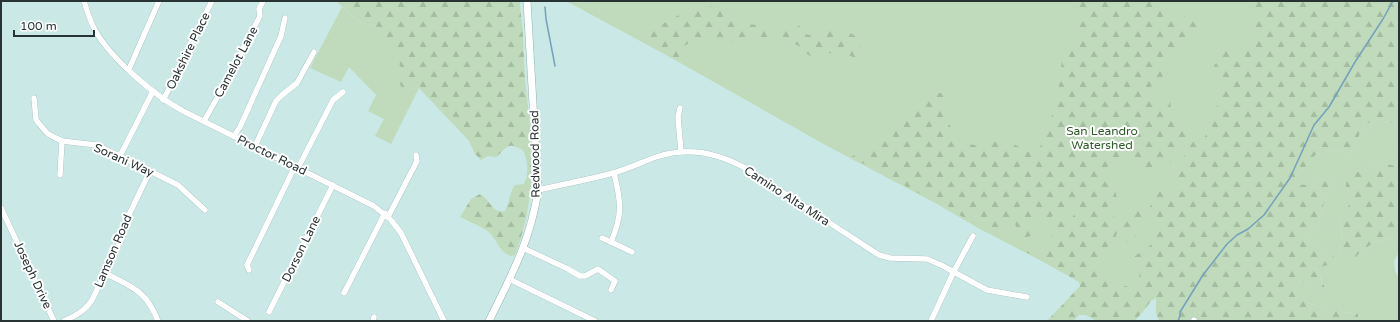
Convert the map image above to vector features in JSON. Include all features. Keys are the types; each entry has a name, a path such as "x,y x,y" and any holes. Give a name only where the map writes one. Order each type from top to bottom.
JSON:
{"main road":[{"name":"Redwood Road","path":"489,321 524,248 531,226 538,190 527,1"}],"street":[{"name":"Proctor Road","path":"84,1 99,37 129,70 164,100 374,206 386,215 401,233 444,321"},
{"path":"129,70 158,1"},
{"name":"Oakshire Place","path":"164,100 212,1"},
{"name":"Camelot Lane","path":"204,121 260,16 259,9 263,1"},
{"path":"234,136 240,127 281,36 285,18"},
{"path":"255,146 276,101 297,83 314,52"},
{"path":"120,156 153,91"},
{"path":"249,270 246,265 297,167 333,100 343,92"},
{"name":"Sorani Way","path":"34,98 36,120 48,134 62,141 96,145 120,156 178,185 205,210"},
{"path":"680,108 678,117 681,152"},
{"path":"60,175 62,141"},
{"name":"Camino Alta Mira","path":"538,190 614,173 657,157 681,152 707,153 734,162 747,169 879,255 890,258 927,259 954,271 987,290 1027,298"},
{"path":"344,293 417,161 416,155"},
{"name":"Lamson Road","path":"64,321 81,312 89,305 122,238 126,221 150,171"},
{"path":"611,242 617,229 620,212 614,173"},
{"name":"Dorson Lane","path":"269,312 333,185"},
{"name":"Joseph Drive","path":"1,208 54,321"},
{"path":"931,321 954,271 973,236"},
{"path":"602,238 632,252"},
{"path":"524,248 580,276 585,276 596,269 600,270 615,281 611,290"},
{"path":"105,273 140,292 150,303 158,321"},
{"path":"509,280 595,321"},
{"path":"218,302 248,321"}],"green space":[{"path":"336,1 520,1 530,132 531,173 527,213 515,255 511,256 503,251 493,236 486,230 460,217 471,199 480,194 494,208 505,211 515,185 524,184 526,180 527,167 523,150 510,146 505,148 496,157 488,156 481,160 475,154 469,141 419,88 410,90 402,88 400,84 402,78 401,68 378,27 360,22"},
{"name":"San Leandro Watershed","path":"566,1 1380,1 1282,132 1142,313 978,228 937,204 829,147 666,55"},
{"path":"1074,1 1162,1 1161,4 1165,15 1180,20 1191,12 1197,18 1196,31 1191,44 1180,47 1168,57 1161,82 1152,85 1147,96 1154,103 1170,96 1171,110 1174,119 1182,123 1194,135 1171,162 1155,174 1148,171 1139,160 1129,159 1114,162 1111,168 1118,205 1113,213 1114,221 1118,230 1111,251 1094,267 1110,280 1120,285 1130,287 1140,281 1139,272 1130,262 1135,256 1152,244 1154,226 1148,216 1154,192 1159,190 1169,193 1174,188 1176,178 1174,172 1195,139 1205,137 1222,94 1214,65 1222,58 1223,48 1221,39 1230,42 1236,53 1244,55 1251,45 1253,31 1260,17 1253,1 1399,1 1399,121 1388,122 1377,119 1372,121 1365,125 1359,135 1358,144 1349,153 1339,150 1328,151 1315,155 1308,165 1295,176 1297,184 1308,185 1320,178 1333,180 1322,209 1321,220 1310,235 1308,245 1334,256 1328,265 1315,268 1326,289 1322,291 1301,281 1294,287 1296,296 1310,304 1320,307 1358,314 1358,321 1159,321 1156,313 1156,298 1151,301 1135,321 1096,321 1086,315 1079,315 1073,321 1047,321 1080,286 1079,282 1024,251 1036,247 1042,247 1049,242 1058,227 1056,222 1063,218 1072,218 1076,212 1073,207 1059,210 1049,221 1042,221 1037,218 1030,225 1031,236 1014,238 1010,234 1016,228 1015,222 1011,221 1005,224 1001,230 996,232 990,225 980,226 851,157 871,147 882,139 891,124 928,93 943,93 947,106 948,121 957,141 978,146 997,141 1010,142 1036,156 1050,125 1058,95 1063,49 1070,45 1077,32 1078,21"},
{"path":"722,5 737,14 745,23 782,28 802,25 805,34 814,36 824,34 834,26 844,29 860,39 861,54 856,58 845,54 827,53 815,59 799,46 782,38 759,38 749,35 726,44 710,41 690,43 682,47 680,62 636,36 648,32 688,10"},
{"path":"342,7 360,22 378,27 401,65 403,76 400,84 410,90 419,88 391,144 375,136 384,119 368,111 376,95 349,67 341,82 310,68"},
{"path":"1377,119 1388,122 1399,121 1399,150 1395,154 1396,166 1381,162 1366,172 1357,172 1351,202 1339,220 1342,229 1340,255 1355,258 1370,245 1399,236 1399,252 1394,261 1395,271 1399,278 1399,321 1358,321 1358,314 1325,309 1305,301 1296,296 1294,287 1301,281 1322,291 1326,288 1315,268 1325,251 1308,245 1310,235 1321,220 1322,209 1333,180 1320,178 1308,185 1297,184 1295,176 1308,165 1315,155 1328,151 1339,150 1349,153 1358,144 1359,135 1365,125"},
{"path":"1399,150 1399,236 1370,245 1355,258 1347,260 1340,255 1342,229 1339,220 1351,202 1345,194 1347,177 1357,172 1366,172 1381,162 1395,166 1395,153"},
{"path":"1137,204 1142,206 1144,213 1135,237 1124,244 1119,245 1118,240 1120,235 1120,227 1124,219"}],"waterway":[{"path":"1178,321 1180,312 1203,275 1227,244 1264,215 1290,178 1314,125 1329,107 1393,1"},
{"path":"545,7 555,66"}]}
